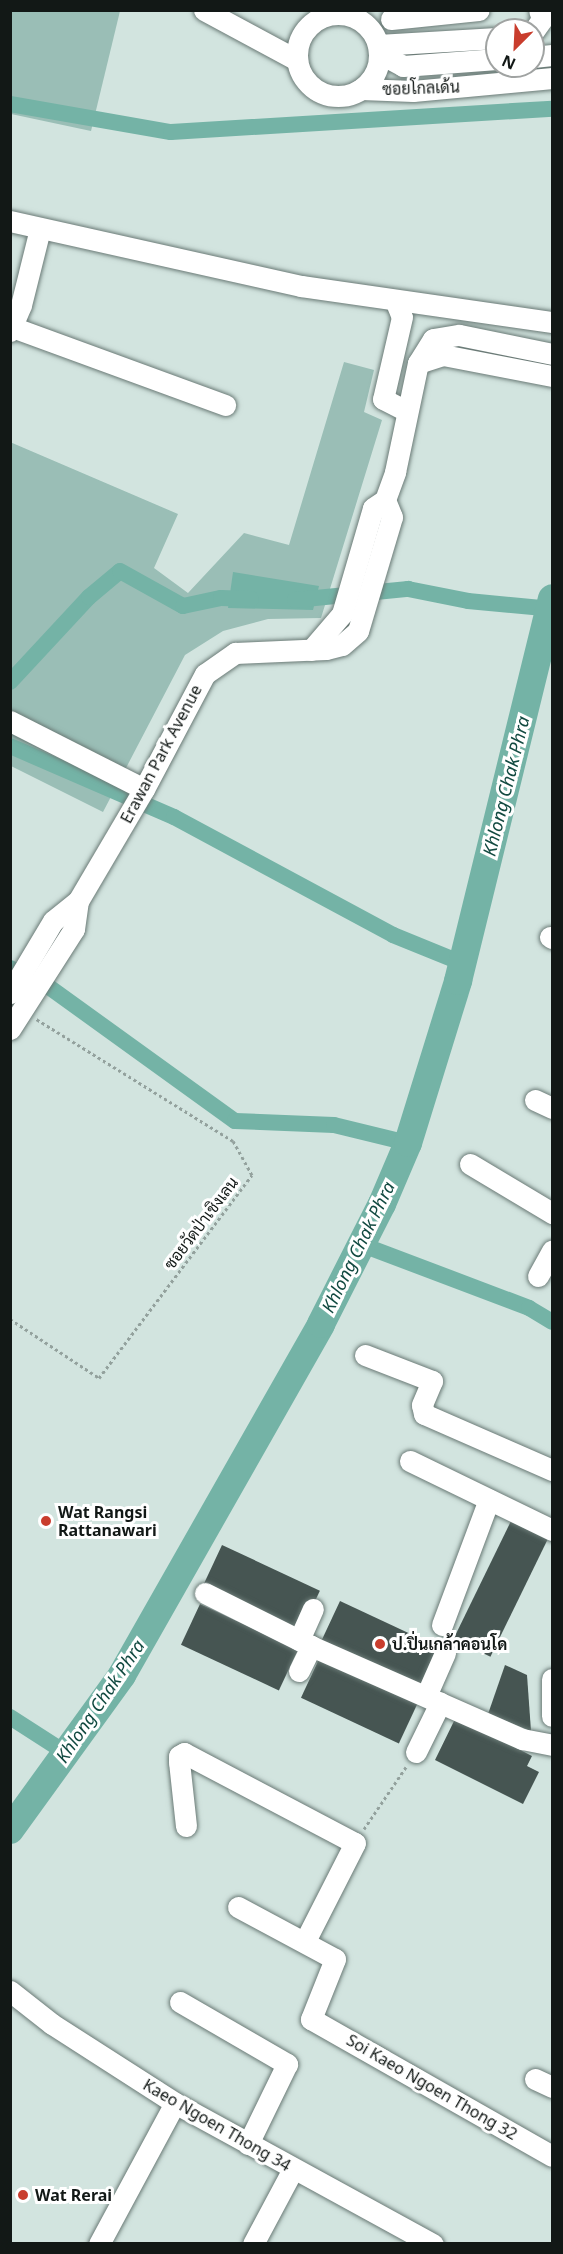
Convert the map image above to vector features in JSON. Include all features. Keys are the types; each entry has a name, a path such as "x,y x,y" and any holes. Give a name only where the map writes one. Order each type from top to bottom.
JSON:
{"street":[{"path":"204,10 297,60 300,38 311,16 335,12 363,21 379,49 485,39"},
{"path":"392,18 479,10"},
{"name":"ซอยโกลเด้น","path":"361,89 374,76 379,49 403,66 485,60"},
{"name":"ซอยโกลเด้น","path":"297,60 304,78 318,91 343,96 361,89 413,91 551,78"},
{"path":"10,221 301,286 552,322"},
{"path":"40,229 11,329 225,405"},
{"path":"395,300 402,317 383,399 407,411 418,363 459,335 552,354"},
{"path":"444,346 552,376"},
{"name":"Erawan Park Avenue","path":"10,993 53,921 78,901 129,817 182,712 205,674 215,664 235,653 311,650 334,638 358,631 380,521 373,508 386,500 407,411"},
{"path":"10,721 144,790"},
{"name":"Erawan Park Avenue","path":"10,1029 74,929 78,901"},
{"path":"470,1164 551,1208"},
{"path":"538,1276 552,1251"},
{"path":"365,1355 432,1381 422,1405 424,1414 552,1470"},
{"path":"410,1461 552,1530"},
{"path":"441,1624 489,1499"},
{"path":"205,1593 305,1643 522,1739 552,1745"},
{"path":"299,1671 313,1609"},
{"path":"416,1752 445,1653"},
{"path":"552,1679 552,1716"},
{"path":"186,1827 179,1762 179,1756 184,1753 355,1843 305,1941 238,1907"},
{"name":"Soi Kaeo Ngoen Thong 32","path":"305,1941 335,1959 311,2019 552,2156"},
{"name":"Kaeo Ngoen Thong 34","path":"10,1991 52,2024 175,2103 433,2244"},
{"path":"180,2002 287,2064 248,2144"},
{"path":"99,2244 175,2103"},
{"path":"253,2244 293,2169"}],"path":[{"name":"ซอยวัดป่าเชิงเลน","path":"10,1319 99,1377 252,1175 233,1141 47,1026"},
{"path":"355,1843 416,1752"}],"shaded area":[{"path":"11,10 120,11 91,131 11,114"},
{"path":"344,362 374,370 364,412 382,420 321,618 268,619 223,631 185,655 103,812 11,766 10,442 178,514 154,568 188,593 244,533 289,545"},
{"path":"233,572 319,586 313,610 228,608"}],"building":[{"path":"511,1521 548,1539 490,1657 454,1639"},
{"path":"222,1545 320,1591 301,1631 203,1586"},
{"name":"ป.ปิ่นเกล้าคอนโด","path":"340,1601 438,1647 419,1687 321,1642"},
{"path":"200,1604 298,1650 279,1690 181,1645"},
{"name":"ป.ปิ่นเกล้าคอนโด","path":"320,1657 418,1703 399,1743 301,1698"},
{"path":"505,1665 527,1675 531,1731 488,1714"},
{"path":"456,1717 532,1756 527,1766 539,1772 523,1804 435,1760"}],"waterway":[{"path":"10,104 171,132 552,109"},
{"path":"10,682 89,597 120,571 183,606 221,598 251,599"},
{"path":"295,600 408,589 468,601 552,609"},
{"name":"Khlong Chak Phra","path":"10,1830 122,1675 321,1324 382,1204 408,1143 458,981 552,598"},
{"path":"10,746 174,817 393,935 462,963"},
{"path":"10,968 49,987 235,1121 334,1125 408,1143"},
{"path":"360,1244 529,1308 552,1322"},
{"path":"10,1717 66,1753"}],"place":[{"name":"Wat Rangsi Rattanawari","path":"46,1521"},
{"name":"ป.ปิ่นเกล้าคอนโด","path":"380,1644"},
{"name":"Wat Rerai","path":"23,2195"}]}
